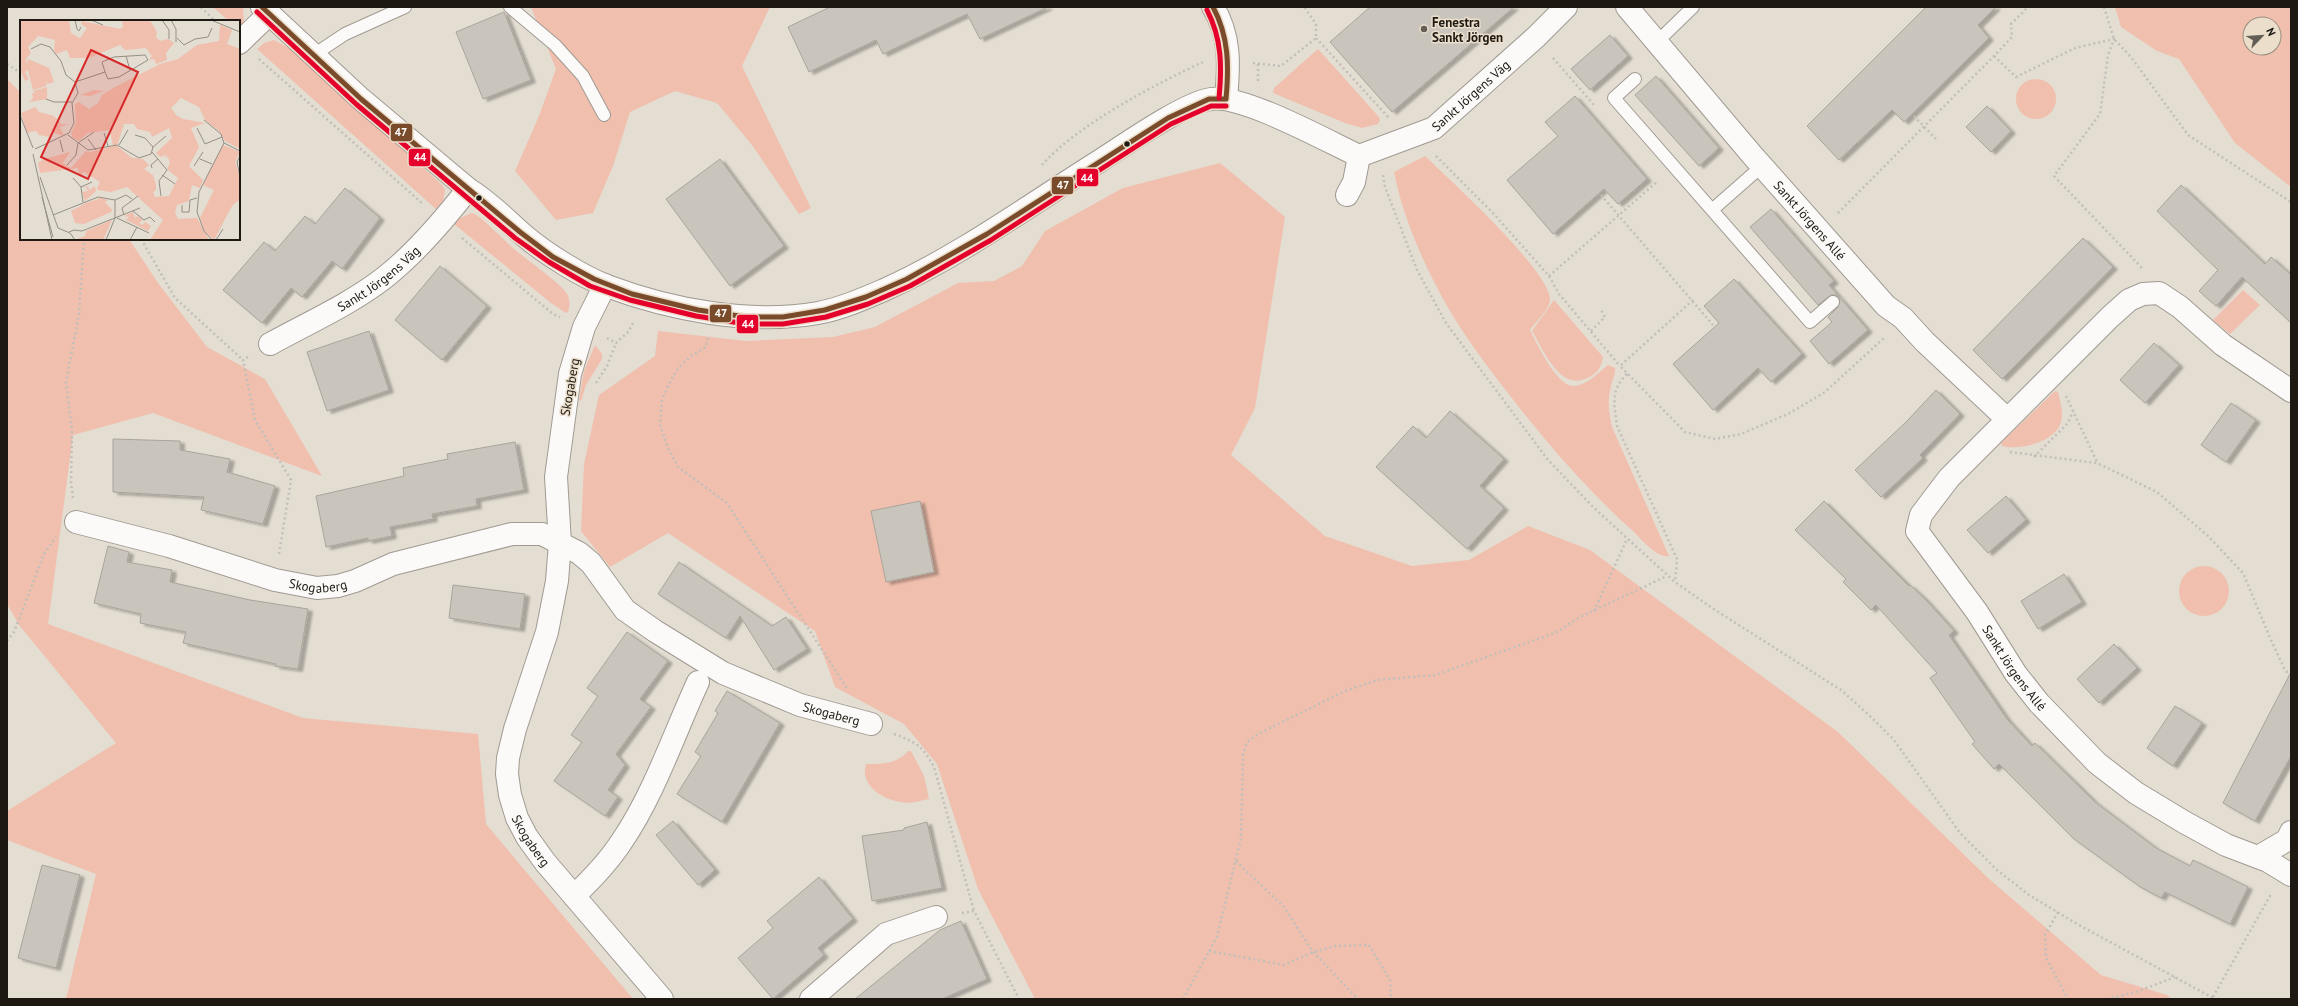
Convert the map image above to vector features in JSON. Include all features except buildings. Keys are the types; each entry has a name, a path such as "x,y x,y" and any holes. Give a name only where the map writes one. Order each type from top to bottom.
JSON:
{"street":[{"path":"1213,7 1226,32 1229,61 1226,100"},
{"name":"Sankt Jörgens Väg","path":"1359,156 1434,128 1530,42 1566,7"},
{"name":"Sankt Jörgens Allé","path":"1627,7 1762,166 1886,306 1903,318 1925,342 2007,419"},
{"path":"247,49 266,11 315,54 361,99 468,189 480,196 528,239 580,272 605,285 645,298 708,312 747,317 782,318 820,312 861,300 908,279 951,255 1127,143 1197,103 1212,99 1226,100 1252,106 1359,156 1354,182 1347,195"},
{"name":"Sankt Jörgens Väg","path":"270,344 354,298 384,278 443,222 468,189"},
{"name":"Skogaberg","path":"605,285 584,327 570,374 556,477 560,542 557,581 546,632 515,729 508,758 507,774 514,806 527,837 545,862 662,999"},
{"path":"2159,293 2180,307 2223,345 2291,391"},
{"name":"Sankt Jörgens Allé","path":"2159,293 2143,294 2129,300 1979,446 1949,478 1921,515 1917,532 1927,548 1977,612 2016,674 2039,703 2097,763 2136,792 2184,822 2226,845 2258,857 2289,874"},
{"name":"Skogaberg","path":"76,522 169,546 275,580 317,588 338,586 355,581 393,564 512,534 542,534 579,553 590,564 625,610 655,631 723,673 800,705 870,724"},
{"path":"574,896 589,881 622,842 643,806 698,682"},
{"path":"2258,857 2289,836"},
{"path":"2289,836 2289,874"},
{"path":"811,999 886,934 936,917"}],"lane":[{"path":"315,54 345,34 405,7"},
{"path":"510,7 555,45 578,71 604,115"},
{"path":"1657,42 1693,7"},
{"path":"1635,79 1614,98 1810,322 1833,302"},
{"path":"1712,210 1762,166"}],"path":[{"path":"201,7 214,20"},
{"path":"1307,7 1305,8 1316,24 1316,38 1394,123"},
{"path":"1833,218 1926,127 2012,37 2011,24 2028,7"},
{"path":"2104,7 2114,39 2131,58 2188,136 2291,202"},
{"path":"1038,169 1056,150 1096,122 1172,76 1207,60 1281,66 1316,38"},
{"path":"1994,56 2016,77 2075,48 2114,39"},
{"path":"2114,39 2108,55 2100,114 2054,176 2138,264 2159,293"},
{"path":"247,49 443,222 553,314 616,343"},
{"path":"1551,56 1598,110"},
{"path":"7,64 20,72"},
{"path":"1914,116 1936,139"},
{"path":"1433,152 1493,213 1549,276 1559,294 1626,374 1685,432 1715,439 1741,434 1788,414 1825,392 1848,372 1903,318"},
{"path":"1382,171 1385,187 1417,270 1446,323 1548,460 1627,539 1667,576 1712,608 1841,690 1894,740 1960,833 1997,870 2029,895 2214,998 2289,874"},
{"path":"1549,276 1658,181 1653,175"},
{"path":"1601,195 1713,325"},
{"path":"7,641 14,632 44,554 56,536 76,522 71,483 72,431 66,382 79,314 84,240"},
{"path":"142,240 175,298 243,360 255,420 291,480 275,580"},
{"path":"1620,366 1692,300"},
{"path":"1591,331 1605,317 1600,310"},
{"path":"592,389 607,366 616,343 629,331 634,321 640,322"},
{"path":"708,334 706,348 691,356 679,367 662,400 660,425 668,448 678,467 727,503 870,724 911,740 921,746 927,754 934,767 974,911 1019,999"},
{"path":"243,360 270,344"},
{"path":"1626,374 1616,385 1614,403 1617,426 1677,558 1676,582"},
{"path":"2052,376 2061,386 2098,464"},
{"path":"2034,457 2068,423 2073,411"},
{"path":"1979,446 2034,457 2098,464 2157,492 2208,536 2243,573 2271,640 2284,668 2291,677"},
{"path":"1594,611 1627,539"},
{"path":"1183,999 1217,937 1236,861 1241,838 1244,755 1247,742 1258,734 1345,691 1377,680 1435,675 1555,633 1594,611 1667,576"},
{"path":"1236,861 1284,907 1313,952 1358,999"},
{"path":"936,917 974,911"},
{"path":"2058,912 2046,935 2046,958 2068,999"},
{"path":"1209,951 1284,965 1313,952 1336,946 1369,945 1390,980 1391,999"},
{"path":"2107,999 2136,992 2175,976"}],"shaded area":[{"path":"213,7 243,7 244,25 240,29 240,20 228,20"},
{"path":"531,7 770,7 742,66 811,208 799,214 752,145 717,103 675,91 630,112 613,166 593,213 556,220 515,171 539,116 556,69"},
{"path":"2115,7 2291,7 2291,187 2235,143 2179,59 2157,51 2121,27"},
{"path":"274,40 293,50 441,184 445,189 443,202 436,209 257,49 264,43"},
{"path":"1318,49 1379,117 1380,120 1378,124 1362,128 1345,123 1273,93 1274,88"},
{"path":"7,79 20,92 20,240 130,240 158,283 207,347 265,379 322,476 153,413 73,435 48,624 303,718 478,734 486,824 633,999 66,999 96,874 7,840 7,811 116,743 19,625 7,604"},
{"path":"2036,79 2044,81 2050,85 2054,91 2056,99 2054,107 2050,113 2044,117 2036,119 2028,117 2022,113 2018,107 2016,99 2018,91 2022,85 2028,81"},
{"path":"1425,156 1475,204 1517,248 1546,287 1550,300 1549,304 1545,312 1530,330 1548,364 1561,380 1574,386 1579,385 1588,381 1608,365 1615,368 1609,402 1612,427 1669,556 1655,552 1650,548 1598,498 1565,462 1504,388 1474,348 1447,306 1422,258 1415,241 1403,207 1394,172"},
{"path":"1220,163 1285,217 1255,408 1231,455 1325,536 1412,566 1469,560 1528,526 1590,550 1838,732 1989,879 2101,975 2167,995 2172,999 1035,999 978,889 937,764 904,724 835,687 815,631 668,533 610,567 581,531 584,464 599,395 655,356 658,331 746,341 833,337 875,327 958,283 994,281 1022,266 1045,231 1123,188"},
{"path":"472,213 480,218 513,248 563,289 569,300 568,312 566,313 551,303 454,224 458,219"},
{"path":"2243,290 2260,305 2230,334 2213,320"},
{"path":"1554,300 1603,357 1598,370 1587,378 1577,381 1569,379 1561,374 1547,357 1532,331"},
{"path":"595,345 602,354 602,359 586,385 581,401 579,400 584,371"},
{"path":"2055,391 2058,392 2062,414 2058,429 2045,440 2027,446 2002,446 2001,443"},
{"path":"2204,566 2213,568 2224,577 2229,591 2227,600 2218,611 2204,616 2195,614 2184,605 2179,591 2181,582 2190,571"},
{"path":"908,751 911,751 924,776 929,799 912,803 891,800 876,792 867,780 865,773 866,764 894,761 899,759"}],"transit line":[{"name":"47","path":"262,7 361,99 520,232 553,257 594,279 632,294 698,310 746,317 783,317 825,310 866,297 907,279 987,234 1168,118 1209,99 1226,99"},
{"name":"47","path":"1213,7 1222,29 1227,52 1226,99"},
{"name":"44","path":"1207,10 1216,32 1220,53 1219,98"},
{"name":"44","path":"257,12 356,104 515,238 549,262 590,286 630,300 696,316 746,324 783,324 826,317 868,304 910,286 991,240 1171,124 1211,106 1226,106"}],"place":[{"name":"Fenestra Sankt Jörgen","path":"1424,29"}]}
